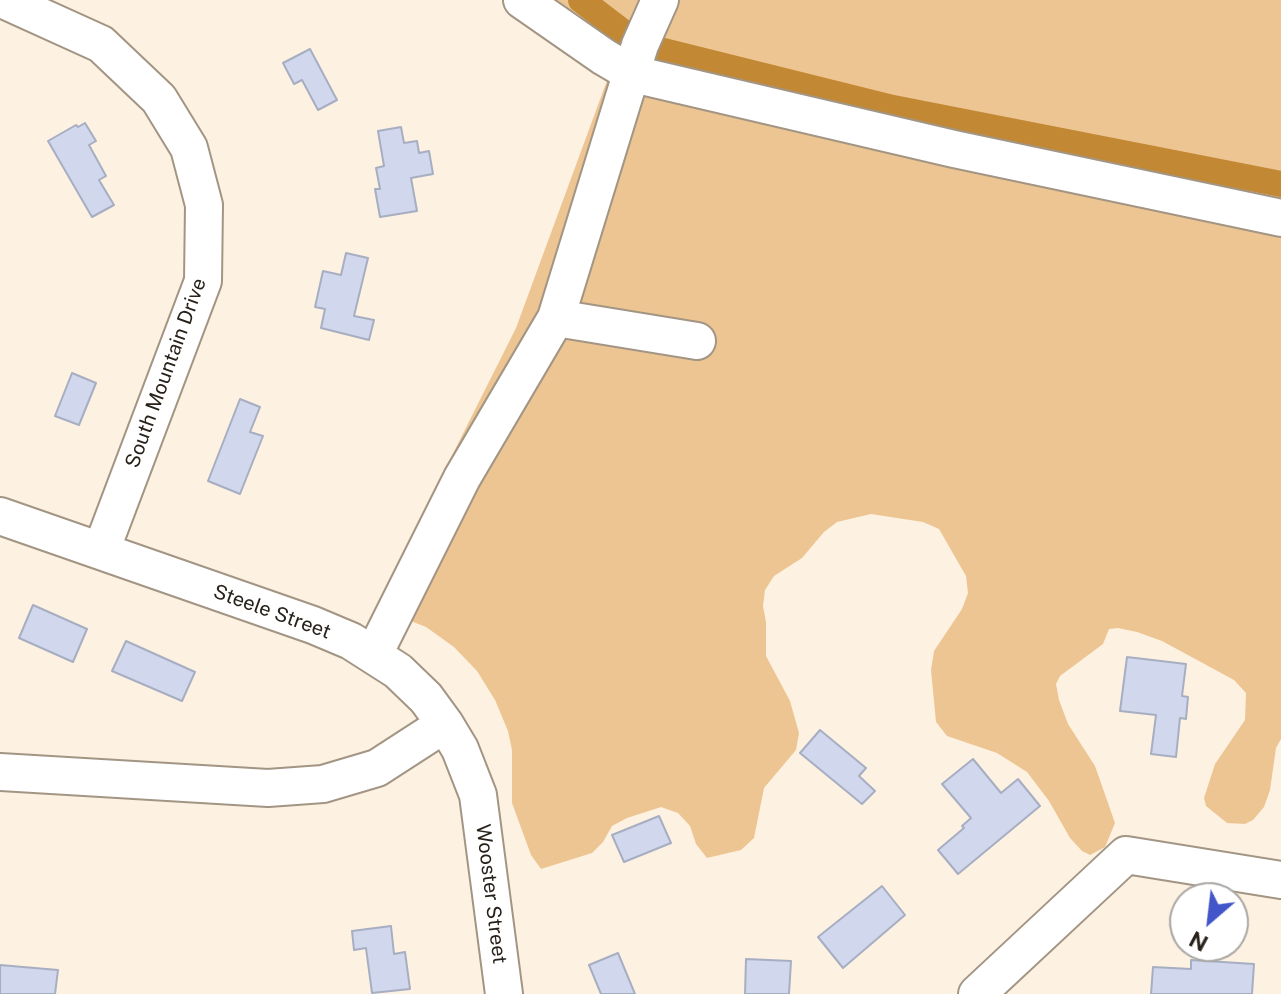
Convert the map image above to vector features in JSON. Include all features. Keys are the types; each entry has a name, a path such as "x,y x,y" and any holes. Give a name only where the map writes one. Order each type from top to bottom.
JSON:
{"street":[{"name":"South Mountain Drive","path":"4,0 101,44 159,99 189,148 204,205 203,281 101,551"},
{"path":"522,0 633,74 923,142 1281,218"},
{"path":"374,654 462,478 556,318 640,45 660,0"},
{"path":"556,318 697,341"},
{"name":"Steele Street","path":"0,516 313,625 374,654 398,671 426,698 460,749 478,795"},
{"path":"0,772 268,788 323,784 377,768 445,724"},
{"name":"Wooster Street","path":"478,795 504,994"},
{"path":"977,994 1126,855 1281,880"}],"shaded area":[{"path":"513,0 1281,0 1281,739 1276,748 1270,790 1264,807 1253,820 1245,824 1227,823 1206,806 1204,798 1215,764 1245,720 1246,693 1234,680 1162,641 1137,632 1109,629 1103,644 1060,676 1056,684 1068,724 1095,766 1115,823 1105,847 1090,855 1082,851 1070,838 1049,801 1027,772 997,753 947,736 936,722 931,670 934,651 962,609 968,593 966,576 939,529 923,522 871,514 837,522 802,558 774,576 765,590 766,656 790,701 799,733 796,750 764,788 754,838 741,850 707,858 696,844 690,826 678,813 661,807 612,826 592,853 541,869 531,855 512,803 512,750 508,731 495,700 477,671 454,647 426,627 376,607 516,328 612,67"}],"building":[{"path":"310,49 337,100 318,110 302,80 294,84 283,63"},
{"path":"85,123 96,141 89,145 106,176 99,180 114,205 92,217 48,141"},
{"path":"401,127 404,143 417,141 419,153 429,151 433,174 411,178 417,211 380,217 375,189 380,189 376,168 384,166 378,131"},
{"path":"346,253 368,258 354,316 374,320 369,340 321,328 325,309 315,307 323,271 341,275"},
{"path":"72,373 96,383 79,425 55,416"},
{"path":"240,399 260,407 250,432 263,436 240,494 208,481"},
{"path":"33,605 87,629 73,662 19,638"},
{"path":"126,641 195,672 182,701 112,671"},
{"path":"1127,657 1186,664 1182,696 1188,697 1186,719 1180,718 1176,757 1151,754 1156,715 1120,711"},
{"path":"820,730 866,768 859,776 875,791 862,804 800,753"},
{"path":"973,759 1001,793 1018,779 1040,806 958,874 938,850 971,818 942,784"},
{"path":"659,816 671,843 624,862 612,835"},
{"path":"882,886 905,915 843,968 818,937"},
{"path":"391,926 394,954 405,952 410,989 372,993 366,948 354,950 352,931"},
{"path":"618,953 635,994 601,994 589,965"},
{"path":"746,959 791,961 789,994 745,994"},
{"path":"1191,962 1254,964 1252,994 1151,994 1153,967 1191,969"},
{"path":"0,965 58,970 55,994 0,994"}],"waterway":[{"path":"581,0 640,45 893,108 1281,184"}]}
